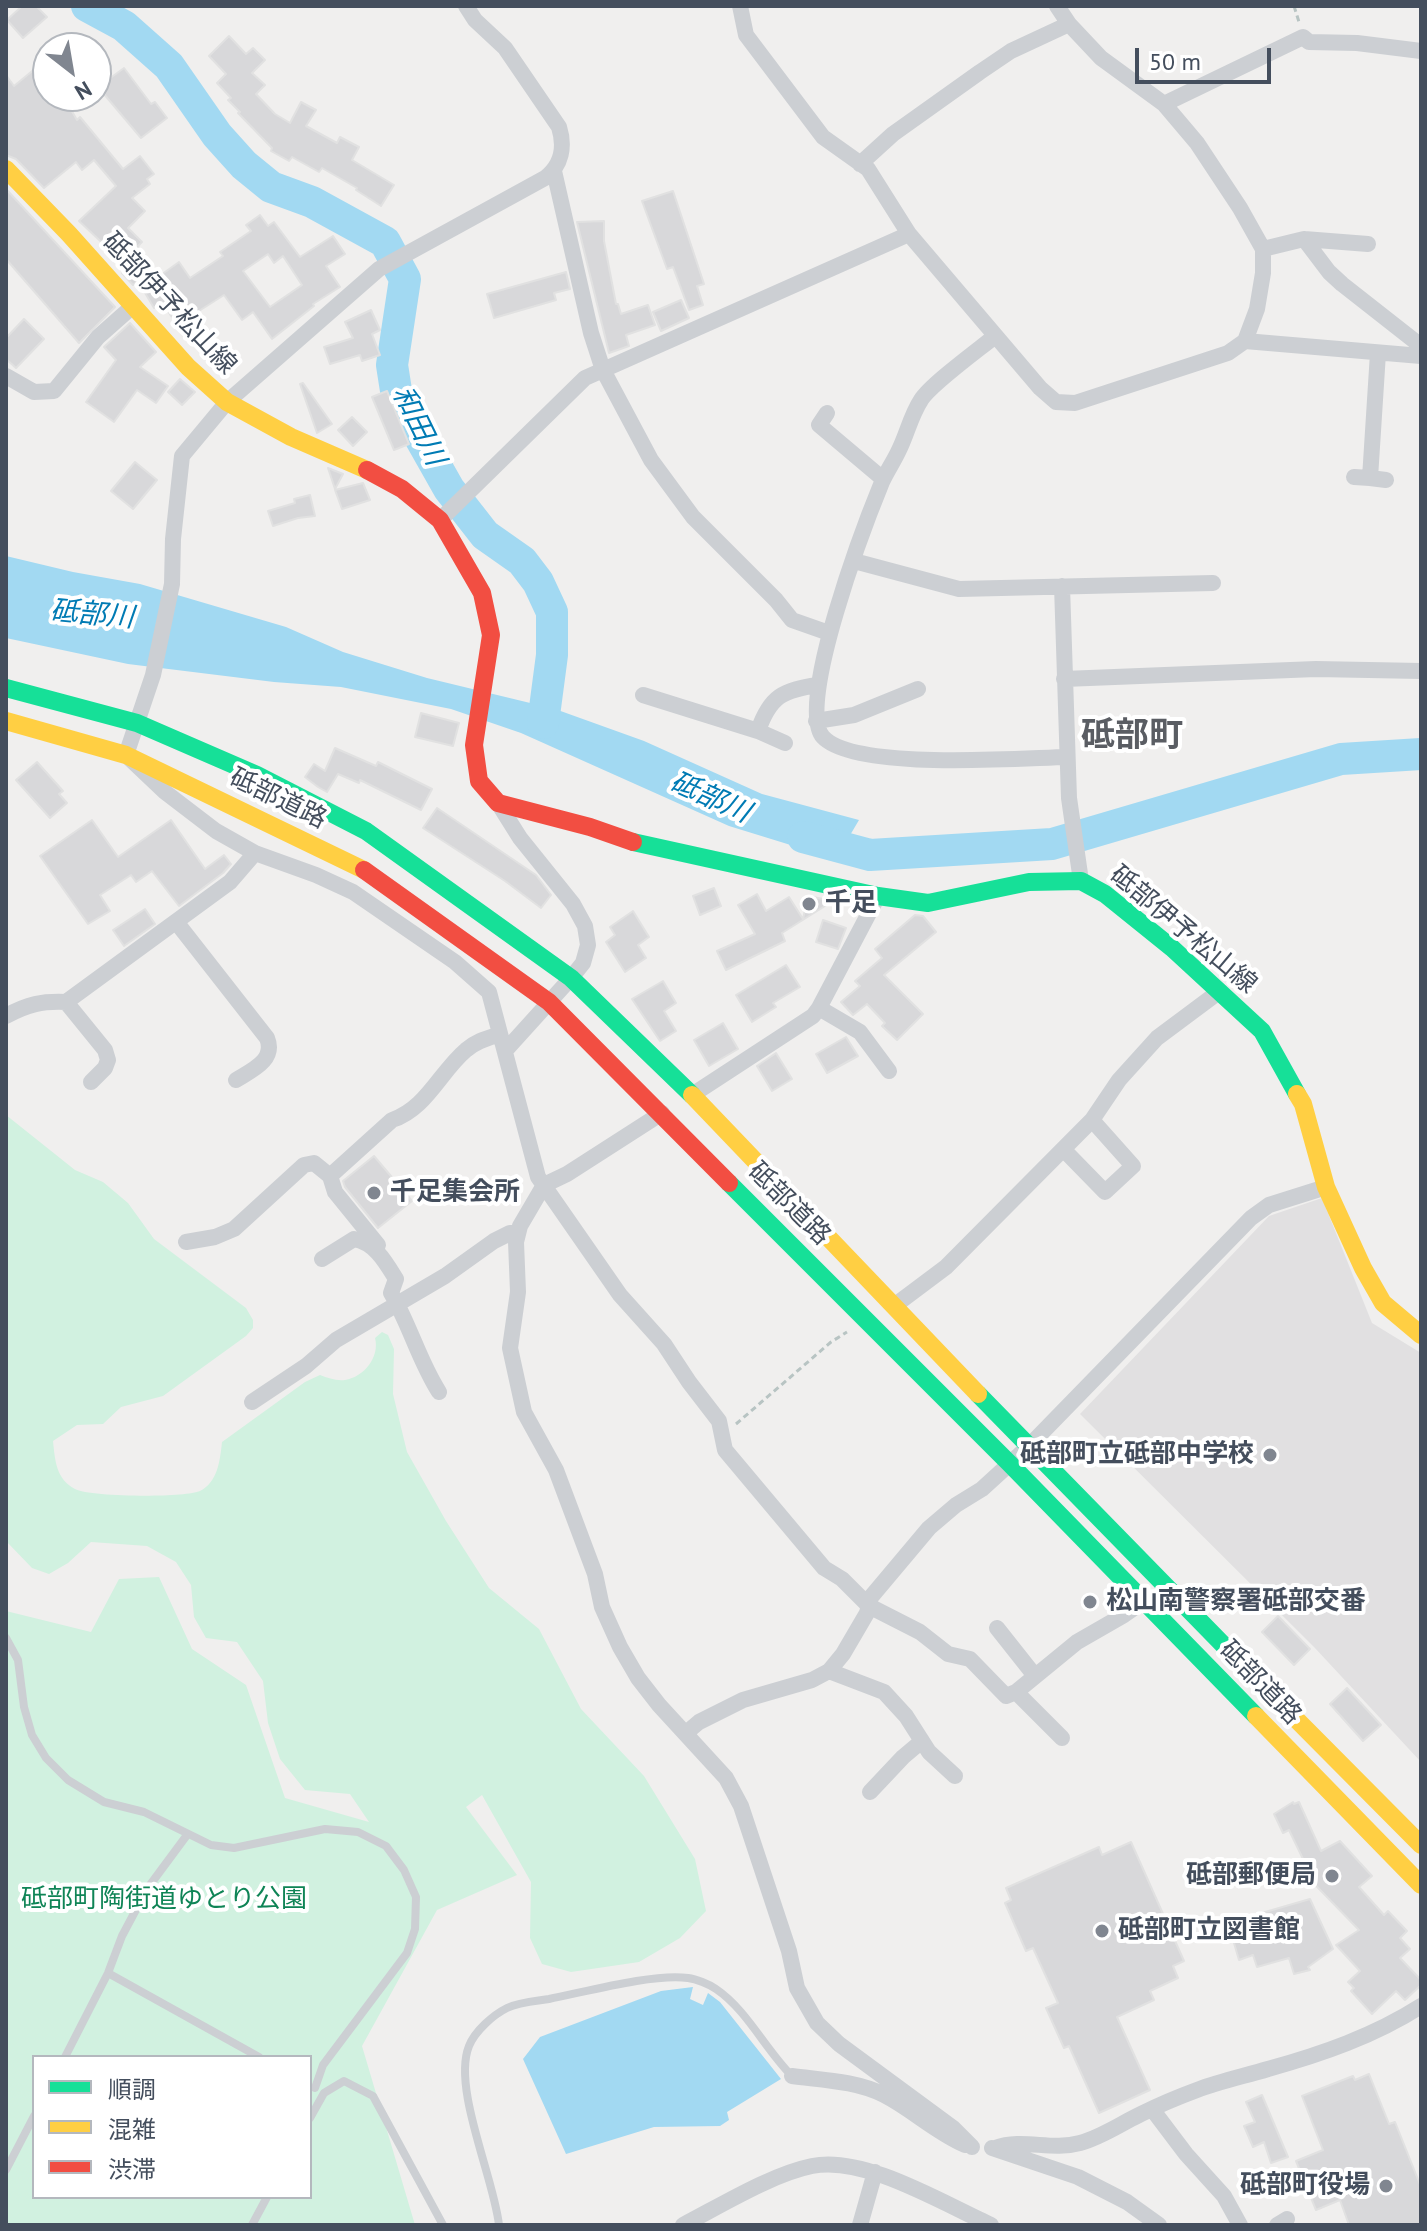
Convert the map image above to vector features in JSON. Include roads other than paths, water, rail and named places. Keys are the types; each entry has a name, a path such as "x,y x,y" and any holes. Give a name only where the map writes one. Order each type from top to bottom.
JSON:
{"main road":[{"name":"砥部伊予松山線","path":"6,169 188,367 227,402 291,437 370,471 443,517 482,593 491,635 474,745 479,781 498,803 590,827 646,846 878,896 928,903 1029,882 1081,881 1105,894 1172,948 1262,1031 1303,1104 1326,1187 1344,1230 1383,1303 1421,1335"},
{"name":"砥部道路","path":"6,688 137,723 257,775 366,831 571,978 692,1095 1028,1447 1421,1845"},
{"name":"砥部道路","path":"6,721 126,755 362,869 549,1002 867,1319 1421,1885"}],"street":[{"path":"466,6 475,20 505,48 559,127 563,140 554,171 591,333 603,370 651,460 693,517 792,620 829,633"},
{"path":"740,6 746,35 823,137 868,169 909,234 1040,388 1056,402 1075,403 1228,353 1245,341 1257,309 1263,249 1197,143 1164,104 1101,58 1069,24 1057,6"},
{"path":"860,164 893,134 1011,51 1069,24"},
{"path":"1164,104 1303,37 1309,42 1357,43 1421,51"},
{"path":"554,171 379,269 227,402 182,456 173,539 172,584 153,675 126,755 165,792 216,831 255,853 353,892 455,962 489,992 538,1177 620,1295 664,1344 719,1421 725,1450 824,1568 842,1579 869,1606 920,1632 948,1654 970,1659 1006,1696 1016,1692 1077,1642 1144,1601"},
{"path":"443,517 585,378 909,234"},
{"path":"1263,249 1304,239 1368,244"},
{"path":"1304,239 1342,284 1421,346"},
{"path":"6,376 34,392 54,391 98,337 133,306"},
{"path":"994,337 921,398 899,451 883,479 829,633 818,685 816,721 821,735 832,743 881,758 1067,757"},
{"path":"1245,341 1421,356"},
{"path":"1370,478 1378,353"},
{"path":"827,413 819,425 883,479"},
{"path":"854,561 959,589 1213,583"},
{"path":"1062,586 1069,798 1081,881"},
{"path":"1064,679 1316,669 1421,671"},
{"path":"758,731 766,708 776,698 792,690 818,685"},
{"path":"816,721 854,715 918,689"},
{"path":"643,695 758,731 785,743"},
{"path":"498,803 520,838 573,904 585,926 588,945 583,963 505,1051"},
{"path":"6,1016 28,1004 66,1002 230,882 255,853"},
{"path":"692,1095 813,1016 878,896"},
{"path":"177,923 267,1038 270,1053 236,1080"},
{"path":"894,1306 946,1267 1092,1120 1119,1080 1157,1038 1220,991"},
{"path":"66,1002 105,1050 108,1060 105,1068 91,1082"},
{"path":"819,1008 860,1032 889,1071"},
{"path":"330,1176 392,1120 405,1116 464,1051 481,1040 500,1034"},
{"path":"662,1113 567,1174 544,1185 517,1233 518,1292 510,1348 524,1412 556,1470 595,1574 602,1607 620,1647 659,1705 726,1778 741,1806 789,1951 797,1988 817,2023 839,2044 953,2128 972,2147"},
{"path":"1063,1149 1105,1192 1133,1166 1092,1120"},
{"path":"186,1242 215,1237 234,1229 304,1165 314,1163 330,1176 335,1192 353,1216 420,1291"},
{"path":"686,1733 699,1722 743,1700 812,1680 829,1671 843,1654 871,1597 929,1528 1028,1447 1251,1218 1269,1205 1326,1187"},
{"path":"252,1402 306,1366 336,1340 445,1276 494,1241 517,1233"},
{"path":"322,1259 354,1239 366,1241 383,1258 396,1279 391,1293 427,1374 439,1392"},
{"path":"997,1628 1035,1676"},
{"path":"829,1671 884,1692 906,1716 929,1752 955,1776"},
{"path":"1016,1692 1062,1738"},
{"path":"870,1792 922,1741"},
{"path":"995,2148 1011,2142 1046,2146 1073,2145 1095,2139 1200,2088 1362,2038 1397,2022 1421,2006"},
{"path":"792,2076 856,2085 884,2095 943,2136 972,2147 995,2148 1078,2177 1127,2202 1159,2225"},
{"path":"1152,2109 1186,2154 1224,2196 1240,2225"},
{"path":"683,2225 782,2176 811,2166 839,2164 875,2172 991,2225"},
{"path":"860,2225 875,2172"}],"lane":[{"path":"6,1638 18,1660 24,1707 32,1735 46,1758 68,1780 104,1802 144,1812 211,1845 234,1848 325,1829 358,1832 386,1846 404,1870 416,1897 415,1929 407,1953 323,2065 316,2089"},
{"path":"66,2055 147,1889 187,1835"},
{"path":"108,1973 255,2055"},
{"path":"499,2225 497,2204 469,2105 466,2076 469,2046 486,2024 509,2007 652,1980 689,1978 714,1988 732,2002 775,2060 792,2076"},
{"path":"316,2089 344,2081 373,2096 443,2225"},
{"path":"6,2170 32,2120"},
{"path":"252,2225 266,2199"}],"water":[{"path":"6,556 140,584 286,627 343,652 427,678 555,709 644,741 762,794 859,820 836,859 729,826 521,733 451,709 341,687 128,664 6,638"},
{"path":"693,1987 690,1999 703,2005 708,1993 720,2002 781,2079 727,2112 729,2120 720,2126 654,2127 566,2154 523,2059 540,2037 661,1991"}],"waterway":[{"name":"和田川","path":"87,6 124,26 169,66 217,135 244,165 271,187 312,202 385,242 405,279 392,365 397,397 449,489 485,535 522,561 538,582 552,612 552,655 543,723"},
{"name":"砥部川","path":"803,837 870,855 1052,844 1341,759 1421,754"}],"place":[{"name":"千足","path":"809,904"},
{"name":"千足集会所","path":"374,1193"},
{"name":"砥部町立砥部中学校","path":"1270,1455"},
{"name":"松山南警察署砥部交番","path":"1090,1602"},
{"name":"砥部郵便局","path":"1332,1876"},
{"name":"砥部町立図書館","path":"1102,1931"},
{"name":"砥部町役場","path":"1386,2186"}],"district":[{"name":"砥部町","path":"1132,736"}],"park label":[{"name":"砥部町陶街道ゆとり公園","path":"164,1900"}]}
